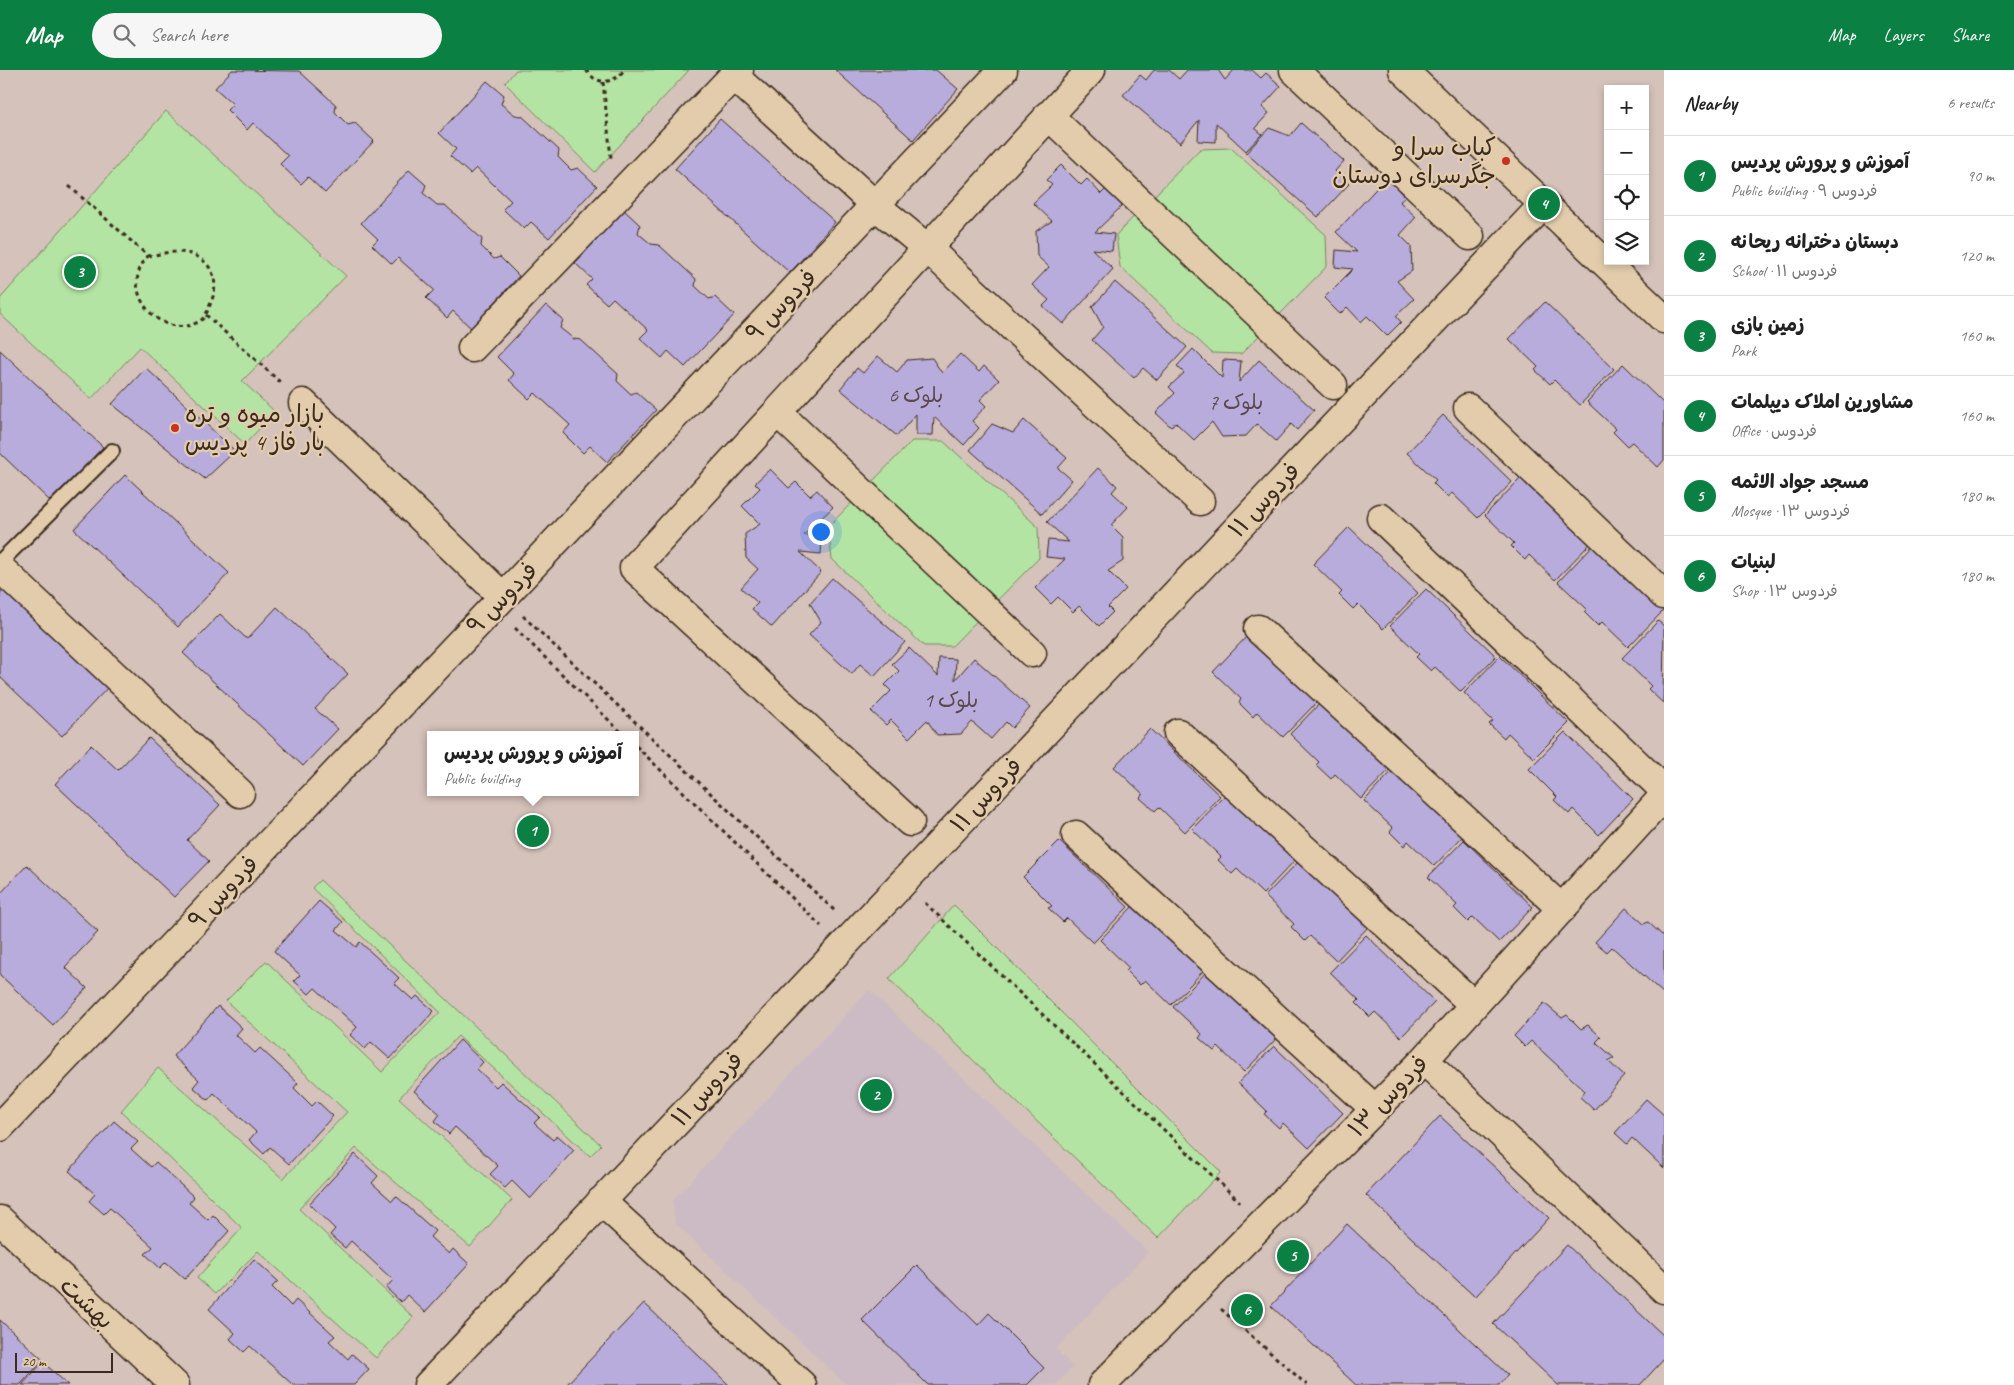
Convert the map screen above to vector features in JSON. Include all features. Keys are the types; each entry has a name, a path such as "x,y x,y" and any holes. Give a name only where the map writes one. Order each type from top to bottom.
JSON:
{"street":[{"name":"فردوس ۹","path":"0,1127 1003,70"},
{"path":"910,822 634,568 1091,70"},
{"path":"1294,70 1470,236"},
{"path":"1403,70 1664,319"},
{"path":"472,348 736,73 875,205 927,248 1200,501"},
{"path":"1048,116 1333,385"},
{"name":"فردوس ۱۱","path":"428,1385 1544,204"},
{"path":"303,403 498,602"},
{"path":"1468,408 1664,595"},
{"path":"777,412 1032,653"},
{"path":"1381,518 1664,790"},
{"path":"0,568 240,793"},
{"path":"1258,629 1562,909"},
{"path":"1178,732 1474,1005"},
{"name":"فردوس ۱۳","path":"1102,1385 1424,1060 1664,796"},
{"path":"1076,835 1375,1109"},
{"path":"1424,1060 1664,1289"},
{"path":"601,1201 802,1385"},
{"name":"بهشت","path":"0,1220 175,1385"}],"lane":[{"path":"0,562 112,451"}],"path":[{"path":"586,70 591,76 603,82 616,79 624,70"},
{"path":"603,82 616,198"},
{"path":"69,186 148,256"},
{"path":"176,252 192,255 211,268 215,275 216,290 206,315 197,323 180,326 156,319 140,300 136,282 140,264 148,256 176,252"},
{"path":"206,315 303,403"},
{"path":"498,602 620,731"},
{"path":"498,602 632,731"},
{"path":"639,737 849,939"},
{"path":"639,749 849,939"},
{"path":"903,882 1262,1224"},
{"path":"1198,1288 1307,1385"}],"shaded area":[{"path":"869,990 1148,1252 1056,1349 1073,1367 1056,1385 847,1385 675,1223 673,1200"}],"green space":[{"path":"516,70 689,70 595,172 505,83"},
{"path":"166,111 346,276 242,381 275,412 245,444 140,347 91,399 0,314 0,299"},
{"path":"1231,148 1326,235 1327,266 1241,354 1212,353 1120,267 1116,235 1200,149"},
{"path":"912,441 943,441 1038,527 1039,558 952,646 924,646 832,559 828,527"},
{"path":"320,880 601,1145 590,1156 458,1036 399,1098 512,1200 470,1247 356,1148 299,1209 413,1317 376,1358 258,1251 215,1294 197,1278 242,1228 121,1111 158,1068 283,1179 347,1112 226,1001 266,961 382,1072 440,1012 312,888"},
{"path":"954,905 1221,1172 1158,1238 889,979"}],"building":[{"path":"232,70 299,71 336,105 335,112 348,125 355,123 374,141 325,193 308,177 301,184 280,164 288,156 253,123 247,130 227,110 233,104 215,88"},
{"path":"835,70 936,70 958,89 913,140"},
{"path":"1154,70 1169,70 1179,79 1187,70 1218,70 1225,80 1234,70 1252,70 1261,78 1266,73 1281,86 1262,107 1269,113 1255,128 1262,134 1246,151 1216,123 1216,142 1198,141 1199,120 1180,143 1123,95 1140,75 1146,80"},
{"path":"487,81 504,95 501,104 515,115 522,116 559,150 558,157 571,170 578,168 597,186 549,238 531,222 524,229 503,209 511,201 476,168 470,174 450,156 456,149 439,133"},
{"path":"720,119 835,222 790,273 675,169"},
{"path":"1301,123 1344,161 1335,171 1349,184 1318,217 1246,153 1269,128 1290,136"},
{"path":"1061,165 1081,185 1087,179 1101,194 1108,187 1124,204 1095,232 1114,234 1112,251 1092,249 1113,269 1063,324 1043,306 1049,300 1032,285 1049,267 1037,256 1036,231 1052,221 1033,203 1052,185 1046,180"},
{"path":"409,170 426,185 423,193 437,205 445,205 482,239 481,246 494,259 500,257 519,276 471,328 453,311 447,318 426,298 434,290 398,258 392,264 372,245 378,239 361,223"},
{"path":"1386,178 1405,196 1400,202 1416,217 1400,235 1411,246 1412,271 1397,281 1414,299 1396,316 1401,322 1387,336 1367,316 1361,322 1347,307 1340,314 1324,298 1353,269 1335,267 1336,250 1357,252 1336,232"},
{"path":"624,210 640,225 638,233 651,244 659,245 696,279 695,286 709,299 715,297 734,315 685,367 668,351 662,358 640,338 648,330 613,298 607,304 586,285 592,279 575,263"},
{"path":"1115,282 1187,347 1157,380 1143,368 1134,378 1092,340 1103,327 1092,307"},
{"path":"1545,302 1614,369 1580,405 1554,380 1550,384 1535,370 1538,367 1509,339"},
{"path":"546,305 563,320 560,328 574,339 581,340 618,374 617,381 631,394 636,392 656,410 607,462 590,446 583,453 563,433 570,425 535,393 529,399 509,380 514,374 497,357"},
{"path":"1193,349 1222,378 1223,360 1241,361 1239,382 1259,360 1314,410 1297,430 1291,424 1276,441 1257,424 1246,436 1222,437 1212,422 1194,440 1175,422 1171,427 1156,413 1175,393 1169,387 1184,373 1177,366"},
{"path":"0,350 103,447 51,502 0,453"},
{"path":"960,354 979,372 984,366 999,380 980,400 986,406 972,421 979,428 964,445 934,417 933,435 916,435 916,414 897,436 840,389 857,368 863,373 878,356 897,372 907,360 932,358 942,373"},
{"path":"1623,364 1664,404 1664,460 1658,467 1632,442 1627,446 1613,432 1616,429 1587,402"},
{"name":"بازار میوه و تره بار فاز 4 پردیس","path":"146,368 235,451 205,479 112,404"},
{"path":"1443,415 1512,482 1478,518 1452,493 1447,497 1433,483 1436,480 1407,453"},
{"path":"1024,420 1067,458 1058,468 1072,480 1042,514 970,450 992,424 1013,433"},
{"path":"1098,468 1117,486 1112,492 1128,507 1111,525 1123,537 1123,561 1108,571 1126,589 1108,607 1113,612 1099,626 1079,606 1073,612 1058,597 1051,604 1035,588 1065,559 1046,557 1048,540 1069,542 1047,522"},
{"path":"770,469 789,488 796,482 810,496 817,490 833,507 804,535 822,537 821,554 800,552 821,572 772,627 752,609 758,603 741,588 758,569 746,558 745,534 760,524 742,506 760,488 755,483"},
{"path":"125,475 229,573 178,627 74,529"},
{"path":"1521,478 1590,544 1555,580 1529,555 1525,560 1511,546 1514,543 1485,515"},
{"path":"1349,527 1418,593 1383,629 1358,604 1353,609 1339,595 1342,592 1313,564"},
{"path":"1594,544 1663,611 1628,647 1602,622 1598,626 1584,612 1587,609 1558,582"},
{"path":"832,578 905,642 874,676 860,664 852,674 809,635 821,622 810,603"},
{"path":"9,583 113,682 62,736 0,677 0,593"},
{"path":"1426,589 1496,656 1461,692 1435,667 1431,671 1416,657 1419,654 1390,626"},
{"path":"277,607 348,674 315,709 338,729 303,766 183,653 220,614 247,639"},
{"path":"1658,621 1664,626 1663,703 1648,689 1651,686 1622,658"},
{"path":"1249,634 1318,701 1283,737 1257,712 1253,717 1239,703 1241,699 1213,672"},
{"path":"909,648 938,676 939,658 956,659 955,680 974,658 1030,708 1012,728 1006,722 991,739 972,722 961,734 937,735 927,720 909,738 891,720 886,725 871,711 891,691 885,685 899,671 892,664"},
{"path":"1500,656 1569,723 1534,758 1508,733 1504,738 1489,724 1493,721 1464,693"},
{"path":"1326,697 1395,764 1361,799 1335,774 1331,779 1316,765 1319,762 1290,734"},
{"path":"1150,729 1220,796 1185,832 1159,807 1155,811 1140,798 1143,794 1114,767"},
{"path":"1565,732 1633,799 1599,835 1573,809 1569,814 1554,800 1557,797 1529,769"},
{"path":"149,738 220,805 187,840 209,861 174,897 55,784 91,745 118,770"},
{"path":"1399,764 1469,830 1434,866 1408,841 1404,846 1390,832 1393,828 1364,801"},
{"path":"1228,792 1297,858 1263,894 1237,869 1232,874 1218,860 1221,857 1192,829"},
{"path":"1464,840 1533,907 1499,942 1473,917 1468,922 1454,908 1457,905 1428,877"},
{"path":"1059,841 1128,907 1093,943 1067,918 1063,922 1048,908 1052,906 1023,877"},
{"path":"1301,859 1370,925 1336,961 1310,936 1305,941 1291,927 1294,924 1265,896"},
{"path":"27,865 98,932 65,967 87,988 53,1025 0,975 0,894"},
{"path":"319,901 343,922 336,930 356,947 360,942 399,978 394,983 413,1000 417,996 434,1011 390,1059 371,1042 365,1049 350,1035 357,1027 315,988 309,994 294,981 300,975 274,951"},
{"path":"1136,903 1205,969 1171,1005 1145,980 1140,985 1126,971 1129,968 1100,940"},
{"path":"1626,908 1644,924 1648,922 1662,935 1664,934 1664,994 1612,947 1607,952 1595,942"},
{"path":"1366,935 1435,1002 1401,1037 1375,1012 1370,1017 1356,1003 1359,1000 1330,972"},
{"path":"1209,969 1279,1036 1244,1072 1218,1047 1214,1051 1199,1038 1202,1034 1173,1007"},
{"path":"1544,1003 1562,1018 1567,1015 1581,1029 1588,1025 1601,1037 1596,1042 1614,1058 1608,1061 1624,1076 1594,1110 1580,1097 1585,1091 1531,1041 1525,1047 1514,1036"},
{"path":"218,1006 242,1028 236,1035 255,1053 260,1048 298,1083 294,1088 312,1106 317,1101 333,1116 289,1164 270,1147 264,1154 249,1140 256,1132 214,1093 208,1100 193,1087 199,1080 173,1056"},
{"path":"460,1040 483,1062 477,1069 496,1087 501,1082 540,1117 534,1123 553,1140 557,1135 574,1150 530,1199 512,1181 505,1188 490,1174 498,1166 455,1127 449,1134 435,1121 440,1114 414,1091"},
{"path":"1274,1046 1343,1113 1309,1148 1283,1123 1279,1128 1264,1114 1267,1111 1238,1083"},
{"path":"1646,1099 1664,1115 1664,1168 1632,1138 1627,1144 1615,1133"},
{"path":"1440,1116 1549,1218 1475,1297 1366,1195"},
{"path":"114,1121 138,1142 131,1149 151,1167 156,1162 194,1197 189,1203 208,1220 213,1215 229,1231 185,1279 166,1262 160,1268 145,1254 153,1247 110,1208 104,1214 89,1201 95,1194 69,1171"},
{"path":"355,1154 378,1176 372,1183 392,1201 396,1196 435,1231 430,1237 449,1254 453,1249 469,1264 425,1312 407,1295 401,1302 386,1288 393,1280 351,1241 345,1248 330,1235 335,1229 309,1204"},
{"path":"1347,1224 1508,1375 1499,1385 1356,1385 1271,1306"},
{"path":"1567,1245 1664,1336 1664,1359 1640,1385 1558,1385 1493,1324"},
{"path":"254,1259 278,1281 272,1287 291,1306 296,1300 335,1336 329,1341 348,1359 352,1354 369,1369 354,1385 293,1385 250,1346 244,1352 230,1339 235,1333 209,1309"},
{"path":"917,1265 978,1325 989,1313 1044,1368 1027,1385 928,1385 862,1320"},
{"path":"644,1303 729,1385 566,1385"},
{"path":"0,1320 43,1360 20,1385 0,1385"},
{"path":"43,1362 68,1385 22,1385"}],"place":[{"name":"کباب سرا و جگرسرای دوستان","path":"1506,161"},
{"name":"مشاورین املاک دیپلمات","path":"1544,204"},
{"name":"زمین بازی","path":"80,272"},
{"name":"بازار میوه و تره بار فاز 4 پردیس","path":"175,428"},
{"name":"آموزش و پرورش پردیس","path":"533,831"},
{"name":"دبستان دخترانه ریحانه","path":"876,1095"},
{"name":"مسجد جواد الائمه","path":"1293,1256"},
{"name":"لبنیات","path":"1247,1310"}]}
